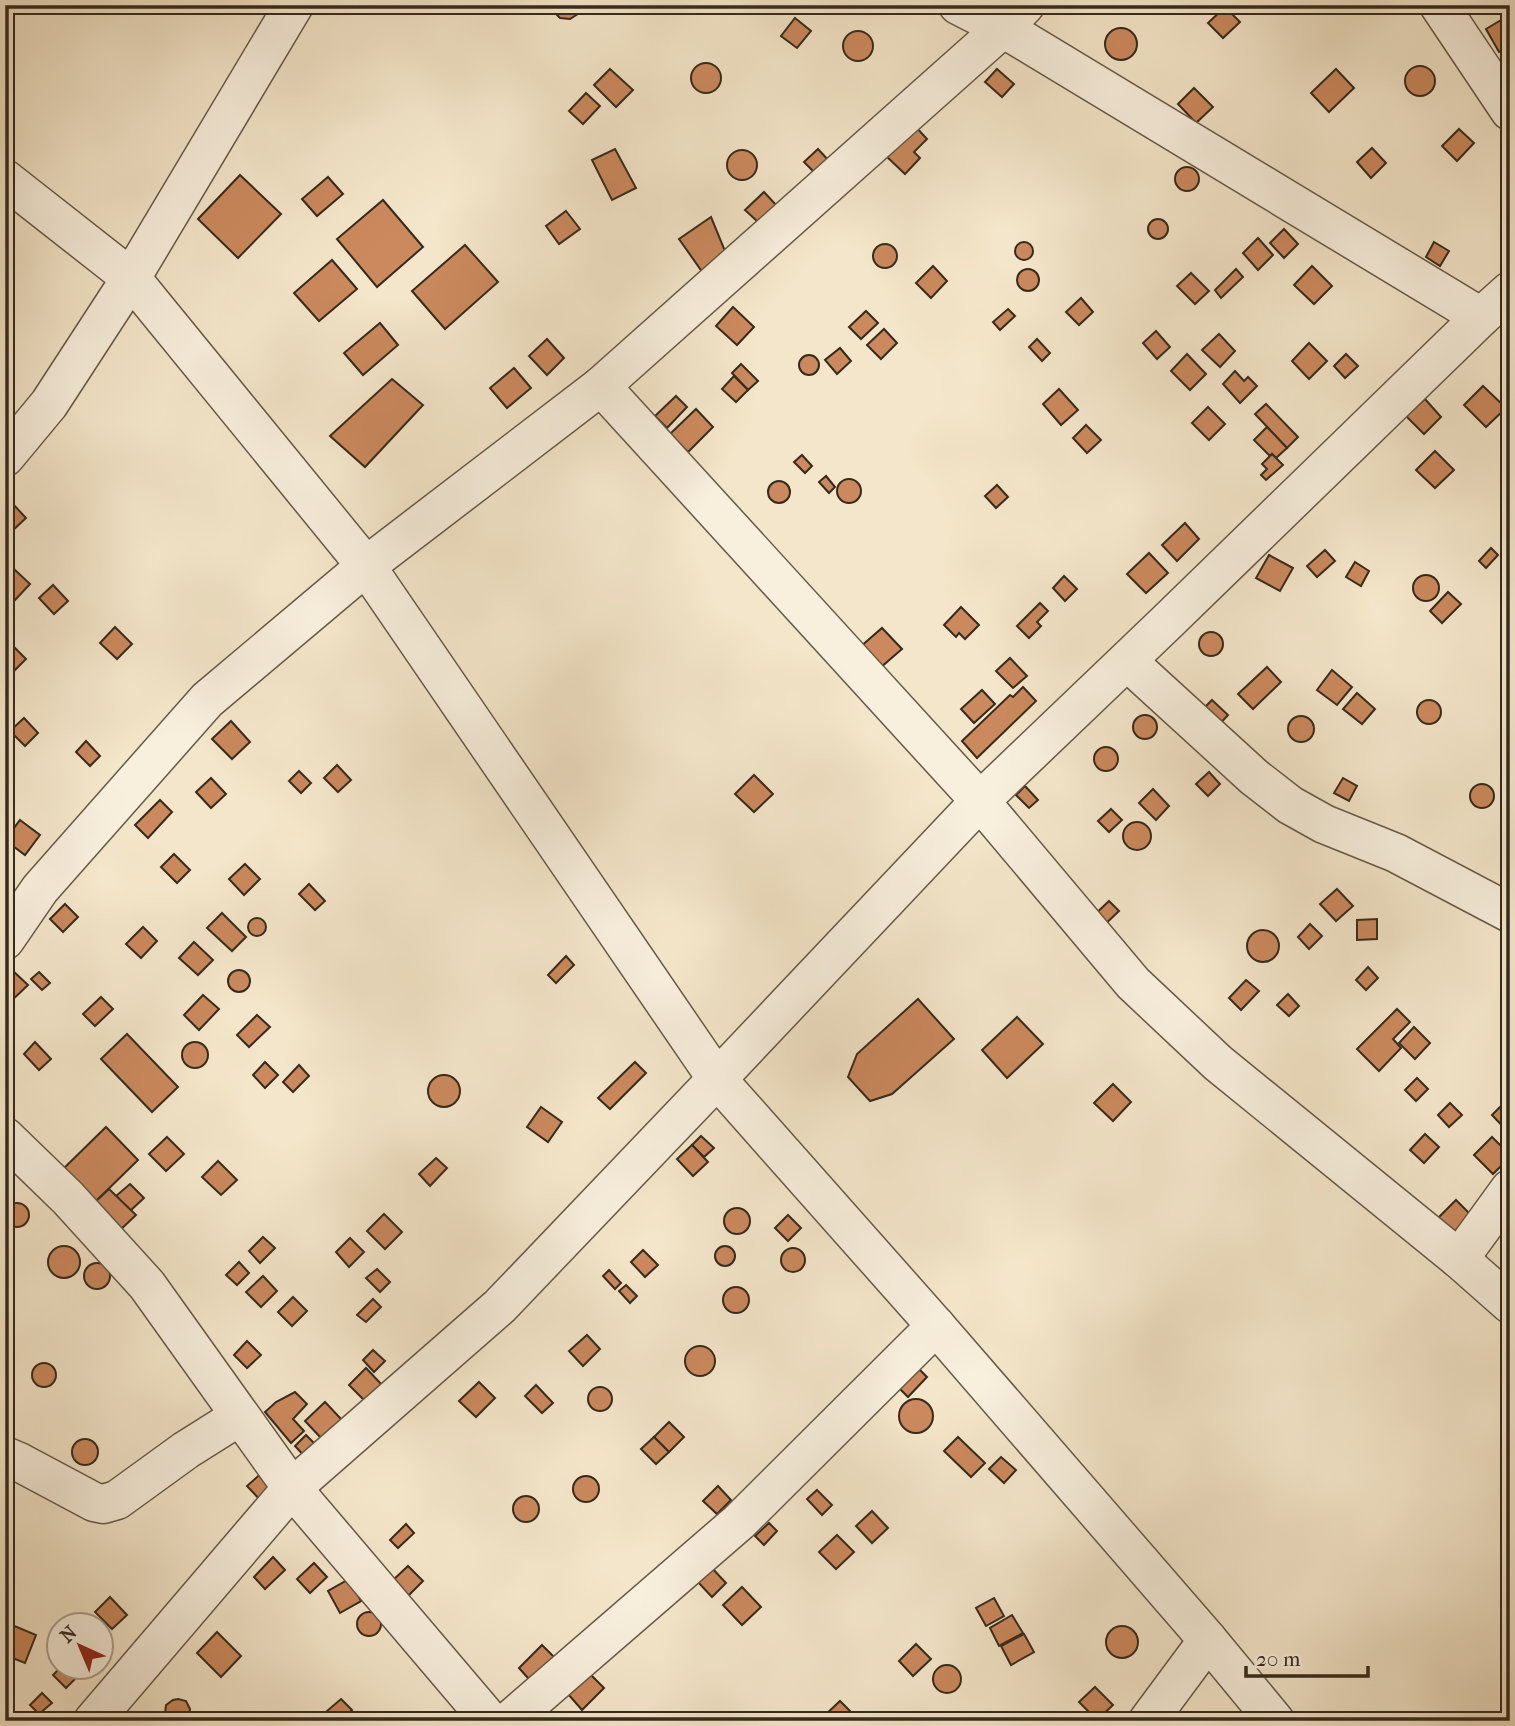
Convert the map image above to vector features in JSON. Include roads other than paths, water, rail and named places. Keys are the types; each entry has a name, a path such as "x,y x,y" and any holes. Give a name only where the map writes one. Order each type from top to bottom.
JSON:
{"street":[{"path":"5,457 48,404 131,278 294,5"},
{"path":"958,5 1014,17 1481,317"},
{"path":"1439,5 1510,111"},
{"path":"5,940 40,889 207,699 366,565 601,386 1014,17"},
{"path":"5,179 131,278 366,565 718,1079 936,1326 1275,1721"},
{"path":"93,1721 292,1488 500,1306 980,801 1510,291"},
{"path":"601,386 980,801 1133,983 1218,1063 1459,1259 1510,1304"},
{"path":"1128,661 1254,777 1290,805 1324,824 1396,853 1510,913"},
{"path":"5,1137 68,1198 147,1284 292,1488 489,1721"},
{"path":"1459,1259 1510,1189"},
{"path":"509,1721 739,1522 936,1326"},
{"path":"5,1456 94,1502 103,1504 117,1500 186,1450 240,1416"},
{"path":"1148,1721 1208,1640"}]}
